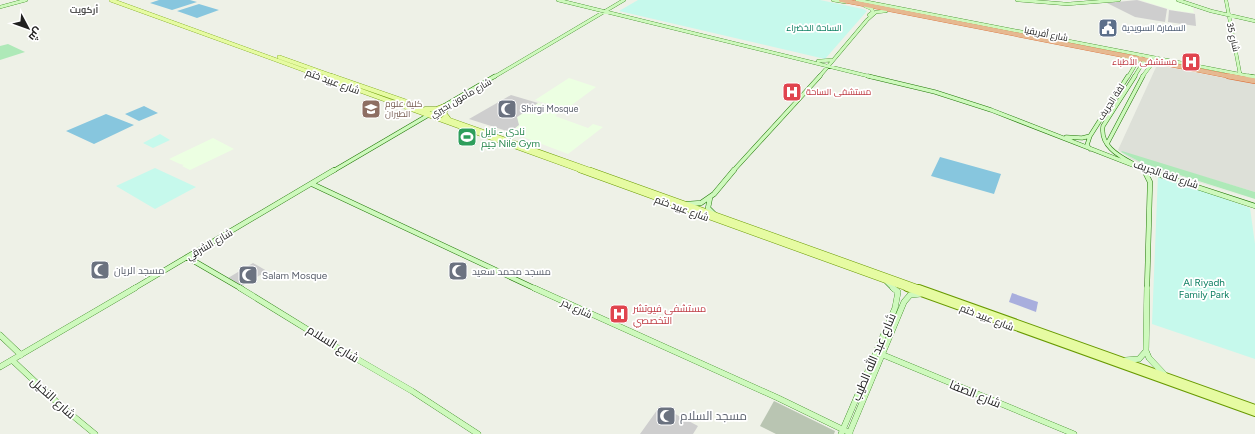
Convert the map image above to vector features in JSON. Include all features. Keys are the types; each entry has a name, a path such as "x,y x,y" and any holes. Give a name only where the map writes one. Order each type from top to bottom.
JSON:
{"highway":[{"name":"شارع أفريقيا","path":"841,0 991,29"},
{"name":"شارع أفريقيا","path":"849,0 1255,80"},
{"path":"1052,41 1059,39"},
{"path":"1052,41 1058,44"}],"main road":[{"name":"شارع عبيد ختم","path":"111,0 420,111 429,116 887,282 1120,360 1255,408"},
{"name":"شارع عبيد ختم","path":"119,0 410,103 420,111"},
{"path":"420,111 446,106"},
{"path":"446,106 444,113 448,119"},
{"path":"420,111 429,116"},
{"name":"شارع عبيد ختم","path":"429,116 448,119 716,215 1001,320"},
{"name":"شارع عبيد ختم","path":"1016,325 1255,413"}],"street":[{"path":"0,7 26,0"},
{"path":"558,0 818,61 828,65"},
{"path":"566,0 910,84 965,100 1066,137 1088,147"},
{"name":"شارع مأمون بحيري","path":"418,122 624,0"},
{"name":"شارع مأمون بحيري","path":"607,11 628,0"},
{"name":"شارع أفريقيا","path":"834,0 1058,44 1139,58"},
{"name":"شارع أفريقيا","path":"856,0 1240,74 1255,80"},
{"path":"1017,0 1074,4 1119,0"},
{"path":"1178,0 1228,15 1255,21"},
{"name":"شارع 35","path":"1226,0 1228,15 1235,41 1240,74"},
{"path":"865,6 873,10 867,20"},
{"path":"685,204 702,203 710,198 753,148 792,108 867,20 876,12 886,11"},
{"path":"1122,56 1132,61 1134,66"},
{"name":"لفة الجريف","path":"1088,147 1090,136 1139,58"},
{"path":"1145,59 1103,126 1101,134 1107,144 1144,73 1151,65 1158,64"},
{"name":"شارع أفريقيا","path":"1145,59 1158,64 1255,80"},
{"path":"818,61 833,60"},
{"path":"965,100 1132,163"},
{"name":"شارع مأمون بحيري","path":"418,122 429,116"},
{"name":"شارع الشرقي","path":"0,367 418,122"},
{"path":"1066,137 1082,138 1090,136"},
{"name":"شارع لفة الجريف","path":"1107,144 1114,152 1132,163 1255,204"},
{"name":"شارع لفة الجريف","path":"1088,147 1144,170 1255,204"},
{"path":"1144,170 1150,182 1146,351 1149,358 1165,376"},
{"path":"1150,172 1153,177 1150,182"},
{"name":"شارع بدر","path":"312,184 564,302 778,398 842,432 849,433"},
{"path":"710,198 708,208 716,215"},
{"name":"شارع السلام","path":"187,257 270,305 331,344 412,391 478,434"},
{"name":"شارع عبد الله الطيب","path":"849,433 897,302 898,292 887,282"},
{"name":"شارع عبد الله الطيب","path":"842,432 906,298 910,294 922,294"},
{"path":"0,335 21,355"},
{"path":"1120,360 1139,360 1146,351"},
{"name":"شارع الصفا","path":"879,353 1074,434"},
{"name":"شارع النخيل","path":"12,360 61,406 95,434"}],"shaded area":[{"path":"159,0 190,0 197,2 172,10 150,3"},
{"path":"1137,0 1167,9 1165,22 1135,17 1107,3"},
{"path":"1140,0 1176,0 1192,6 1194,13 1172,10"},
{"path":"199,4 219,10 197,18 177,11"},
{"path":"1169,10 1195,14 1196,26 1168,22"},
{"path":"1157,65 1255,84 1255,192 1121,152 1142,163 1255,200 1142,164 1131,159 1118,150"},
{"path":"569,78 596,87 565,110 535,100"},
{"name":"Shirgi Mosque","path":"511,95 538,103 517,117 519,125 510,132 469,119"},
{"path":"538,103 561,111 555,116 588,128 593,124 603,127 568,154 510,132 519,125 516,118"},
{"path":"144,106 158,113 139,121 125,114"},
{"path":"106,114 134,125 94,144 66,131"},
{"path":"213,138 234,149 190,170 182,166 184,165 169,159"},
{"path":"940,157 1001,174 994,194 931,176"},
{"name":"Salam Mosque","path":"253,263 267,271 242,286 228,278"},
{"path":"1012,293 1038,302 1036,312 1009,302"},
{"path":"774,401 835,431 834,434 776,434 760,426"},
{"name":"مسجد السلام","path":"660,406 698,426 693,434 640,434"}],"green space":[{"name":"الساحة الخضراء","path":"638,0 820,0 867,11 825,59 619,11"},
{"path":"8,44 25,52 0,60 0,46"},
{"path":"160,134 170,140 153,148 143,143"},
{"path":"1122,151 1255,192 1255,199 1142,163 1121,152"},
{"path":"155,168 196,187 155,209 116,186"},
{"name":"Al Riyadh Family Park","path":"1158,174 1250,208 1255,244 1255,359 1152,324"}],"place":[{"name":"السفارة السويدية","path":"1108,28"},
{"name":"مستشفی الأطباء","path":"1191,62"},
{"name":"مستشفى الساحة","path":"792,92"},
{"name":"كلية علوم الطيران","path":"371,109"},
{"name":"Shirgi Mosque","path":"507,109"},
{"name":"نادي - نايل جيم Nile Gym","path":"467,137"},
{"name":"مسجد الريان","path":"100,270"},
{"name":"مسجد محمد سعيد","path":"458,271"},
{"name":"Salam Mosque","path":"248,275"},
{"name":"مستشفى فيوتشر التخصصي","path":"619,314"},
{"name":"مسجد السلام","path":"666,416"}],"district":[{"name":"أركويت","path":"84,10"}]}
